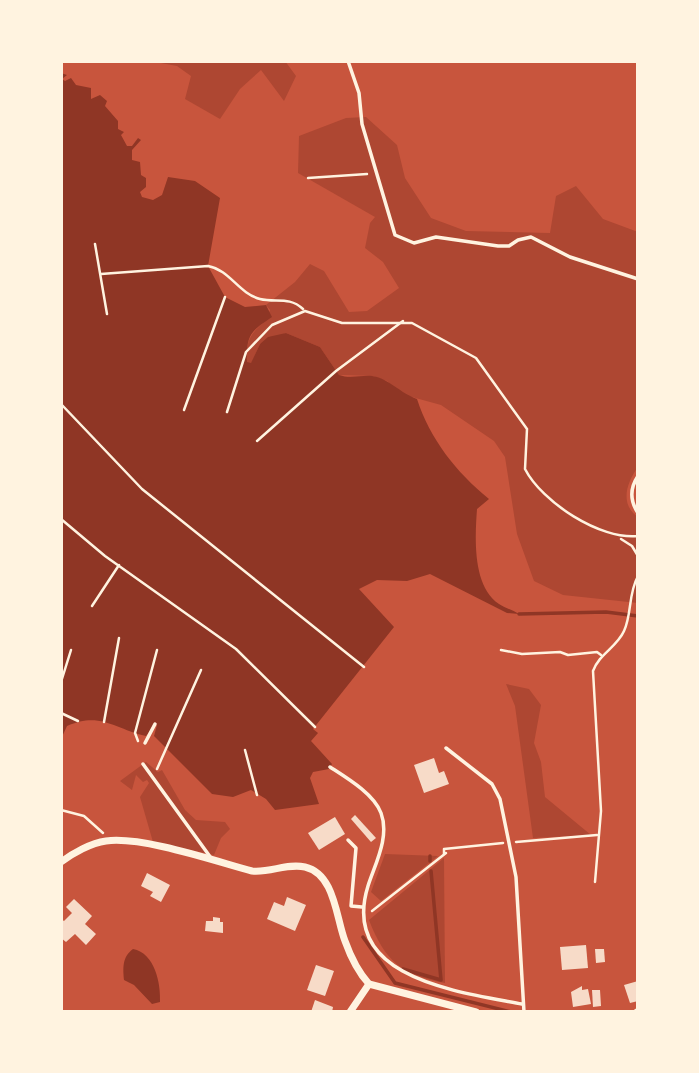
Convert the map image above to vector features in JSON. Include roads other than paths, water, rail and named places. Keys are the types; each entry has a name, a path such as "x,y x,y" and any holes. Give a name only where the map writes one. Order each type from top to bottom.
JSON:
{"street":[{"path":"61,862 94,845 109,841 137,843 251,871 270,872 295,866 308,867 320,875 330,890 347,947 369,984 477,1012"},
{"path":"350,1012 369,984"}],"lane":[{"path":"348,61 359,93 362,124 395,235 414,243 436,237 509,246 531,237 570,257 638,279"},
{"path":"638,476 632,499 638,513"},
{"path":"145,743 155,724"},
{"path":"446,748 492,784 499,799 516,877 524,1012"},
{"path":"143,764 211,860"},
{"path":"330,767 377,805 383,816 379,857 362,907 363,918 376,950 393,969 429,983 522,1004"},
{"path":"348,840 356,848 351,906 362,907"}],"waterway":[{"path":"519,614 606,612 638,616"},
{"path":"430,856 430,861"},
{"path":"403,969 441,980 431,871"},
{"path":"363,937 395,983 511,1012"}]}
